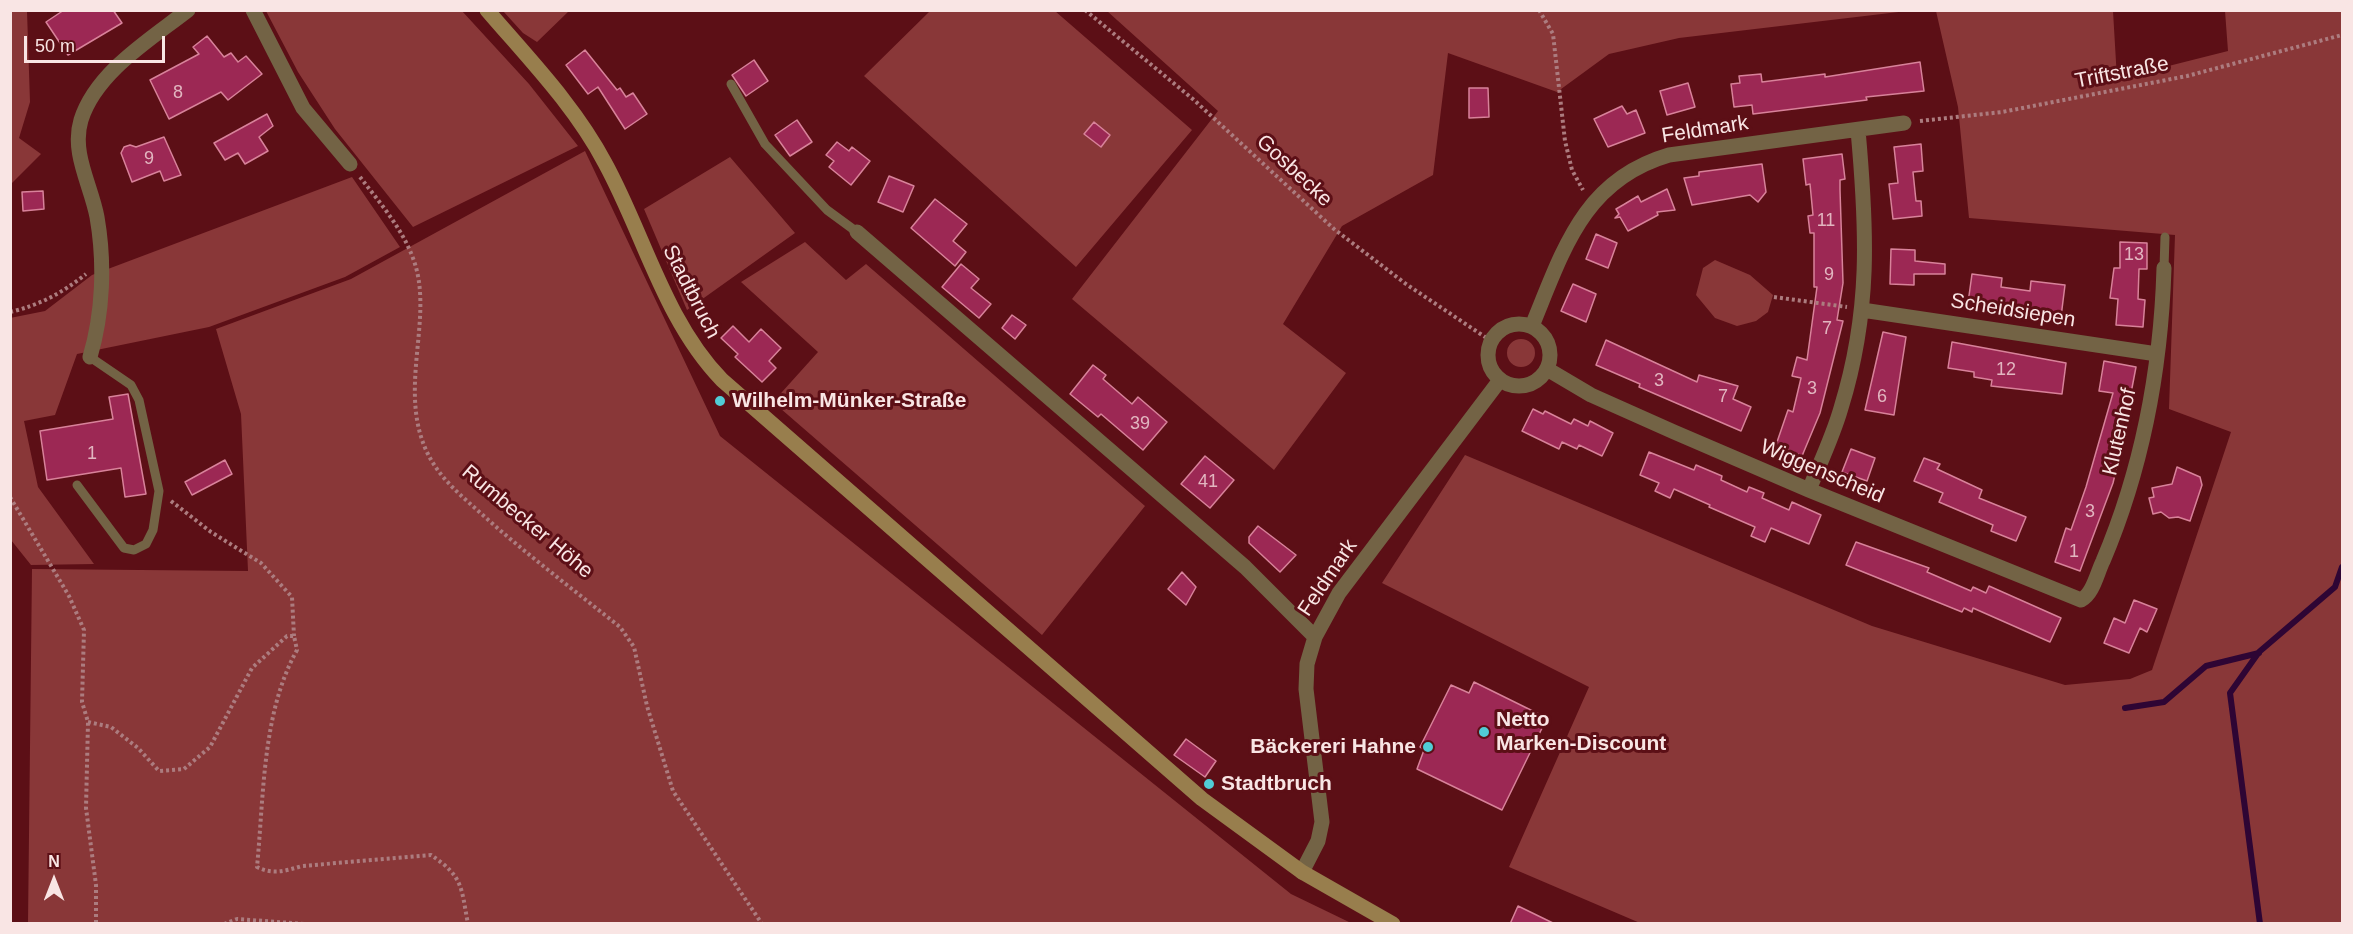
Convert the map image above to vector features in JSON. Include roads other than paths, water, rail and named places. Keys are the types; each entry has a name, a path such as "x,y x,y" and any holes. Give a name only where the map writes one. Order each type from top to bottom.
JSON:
{"street":[{"path":"90,357 100,313 100,262 97,215 78,149 81,120 98,89 122,64 188,10"},
{"path":"253,10 303,108 350,164"},
{"name":"Stadtbruch","path":"487,10 572,110 596,146 629,211 675,313 708,365 1202,800 1302,872 1393,924"},
{"name":"Feldmark","path":"1532,326 1569,238 1591,204 1617,179 1652,160 1669,155 1904,123"},
{"path":"1809,490 1841,410 1862,310 1866,220 1858,130"},
{"path":"857,232 1245,567 1315,637"},
{"name":"Klutenhof","path":"2085,598 2110,543 2133,473 2147,418 2157,354 2164,268"},
{"name":"Scheidsiepen","path":"1862,310 2157,354"},
{"path":"1522,323 1532,326 1547,339 1551,359 1541,378 1531,384 1510,385 1500,380 1489,362 1491,341 1504,327 1522,323"},
{"name":"Wiggenscheid","path":"1547,369 1591,395 1809,490 2075,599 2085,598"},
{"name":"Feldmark","path":"1302,872 1318,841 1322,822 1306,689 1307,664 1315,637 1339,593 1500,380"}],"lane":[{"path":"731,84 765,144 827,210 857,232"},
{"path":"2164,268 2165,237"},
{"path":"77,485 124,548 134,550 146,544 153,530 159,491 136,392 120,377 90,357"}],"waterway":[{"path":"2260,924 2230,693 2259,652 2335,587 2342,567"},
{"path":"2125,708 2164,702 2206,666 2259,653"}],"place":[{"name":"Wilhelm-Münker-Straße","path":"720,401"},
{"name":"Netto Marken-Discount","path":"1484,732"},
{"name":"Bäckereri Hahne","path":"1428,747"},
{"name":"Stadtbruch","path":"1209,784"}]}
